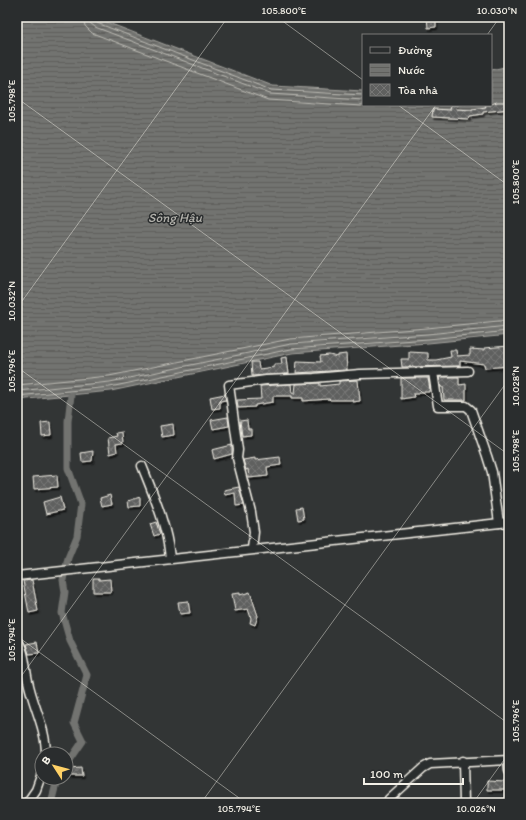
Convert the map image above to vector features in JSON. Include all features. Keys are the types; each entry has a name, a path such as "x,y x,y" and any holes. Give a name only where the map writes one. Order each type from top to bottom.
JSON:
{"street":[{"path":"252,549 254,532 251,512 237,458 238,450 229,385 266,380 360,374 468,371"},
{"path":"433,372 438,406 467,406 471,410 492,472 499,523"},
{"path":"142,466 166,530 170,558"},
{"path":"17,576 252,549 509,522"},
{"path":"17,639 22,652 33,703 42,726 45,746"},
{"path":"387,803 389,799 423,768 430,764 509,760 509,771"},
{"path":"463,762 464,803"},
{"path":"28,803 37,786"}],"water":[{"name":"Sông Hậu","path":"17,17 93,17 273,86 362,91 362,106 492,106 492,70 509,66 509,335 428,343 292,353 111,391 17,400"}],"building":[{"path":"427,17 436,17 436,27 428,28"},
{"path":"509,102 509,109 483,112 483,114 470,116 469,119 432,117 433,109 450,110 451,106 457,106 456,109 472,110 486,106 492,106 492,104"},
{"path":"509,346 509,366 485,368 484,364 460,361 460,366 402,367 401,359 409,359 409,352 428,353 428,360 436,360 451,357 450,350 456,350 457,356 470,355 470,349 484,350 484,348"},
{"path":"346,354 347,370 296,373 297,361 321,362 320,356 329,355 338,357 338,355"},
{"path":"287,357 289,374 252,376 251,362 258,362 259,369 274,367 274,364 282,364 281,358"},
{"path":"439,377 459,377 459,385 466,384 466,400 444,400 443,387 441,387"},
{"path":"401,378 428,378 430,390 429,392 419,392 419,394 413,394 414,397 401,399"},
{"path":"358,380 360,401 353,402 353,400 329,399 303,401 303,398 292,398 292,396 273,396 273,402 255,405 255,407 238,408 237,400 261,399 260,386 291,384 292,393 295,393 296,384 320,383 320,386 339,384 339,381"},
{"path":"225,394 226,400 220,401 220,408 212,409 210,397"},
{"path":"228,417 229,426 213,429 211,420"},
{"path":"247,420 248,429 251,429 251,435 242,436 240,421"},
{"path":"50,422 51,435 42,436 41,423"},
{"path":"173,424 174,435 162,437 160,426"},
{"path":"122,432 123,443 116,444 117,452 110,454 108,438 117,436 116,433"},
{"path":"232,445 232,454 214,459 212,450"},
{"path":"93,451 92,461 82,462 81,453"},
{"path":"280,457 281,465 267,467 268,476 249,478 248,469 246,470 243,460"},
{"path":"57,475 58,487 34,489 33,477"},
{"path":"239,487 244,505 236,506 235,493 225,495 224,490"},
{"path":"110,495 112,504 102,506 100,498"},
{"path":"60,497 63,510 46,514 43,502"},
{"path":"140,497 140,506 129,507 128,501"},
{"path":"302,507 304,519 298,520 296,508"},
{"path":"156,522 160,534 154,536 150,524"},
{"path":"93,578 99,578 99,580 110,579 111,592 93,592"},
{"path":"32,580 38,611 29,613 23,581"},
{"path":"250,592 258,616 255,625 250,623 251,618 248,609 235,611 232,594 240,593 240,595"},
{"path":"188,601 190,613 180,614 178,602"},
{"path":"37,642 39,653 29,654 26,644"},
{"path":"81,768 82,776 74,776 74,769"},
{"path":"487,781 505,782 505,790 487,790"}],"waterway":[{"path":"71,395 68,421 68,468 81,504 77,536 68,558 63,580 65,592 62,613 70,641 87,675 74,723 83,741 74,754"},
{"path":"51,803 55,786"}]}
